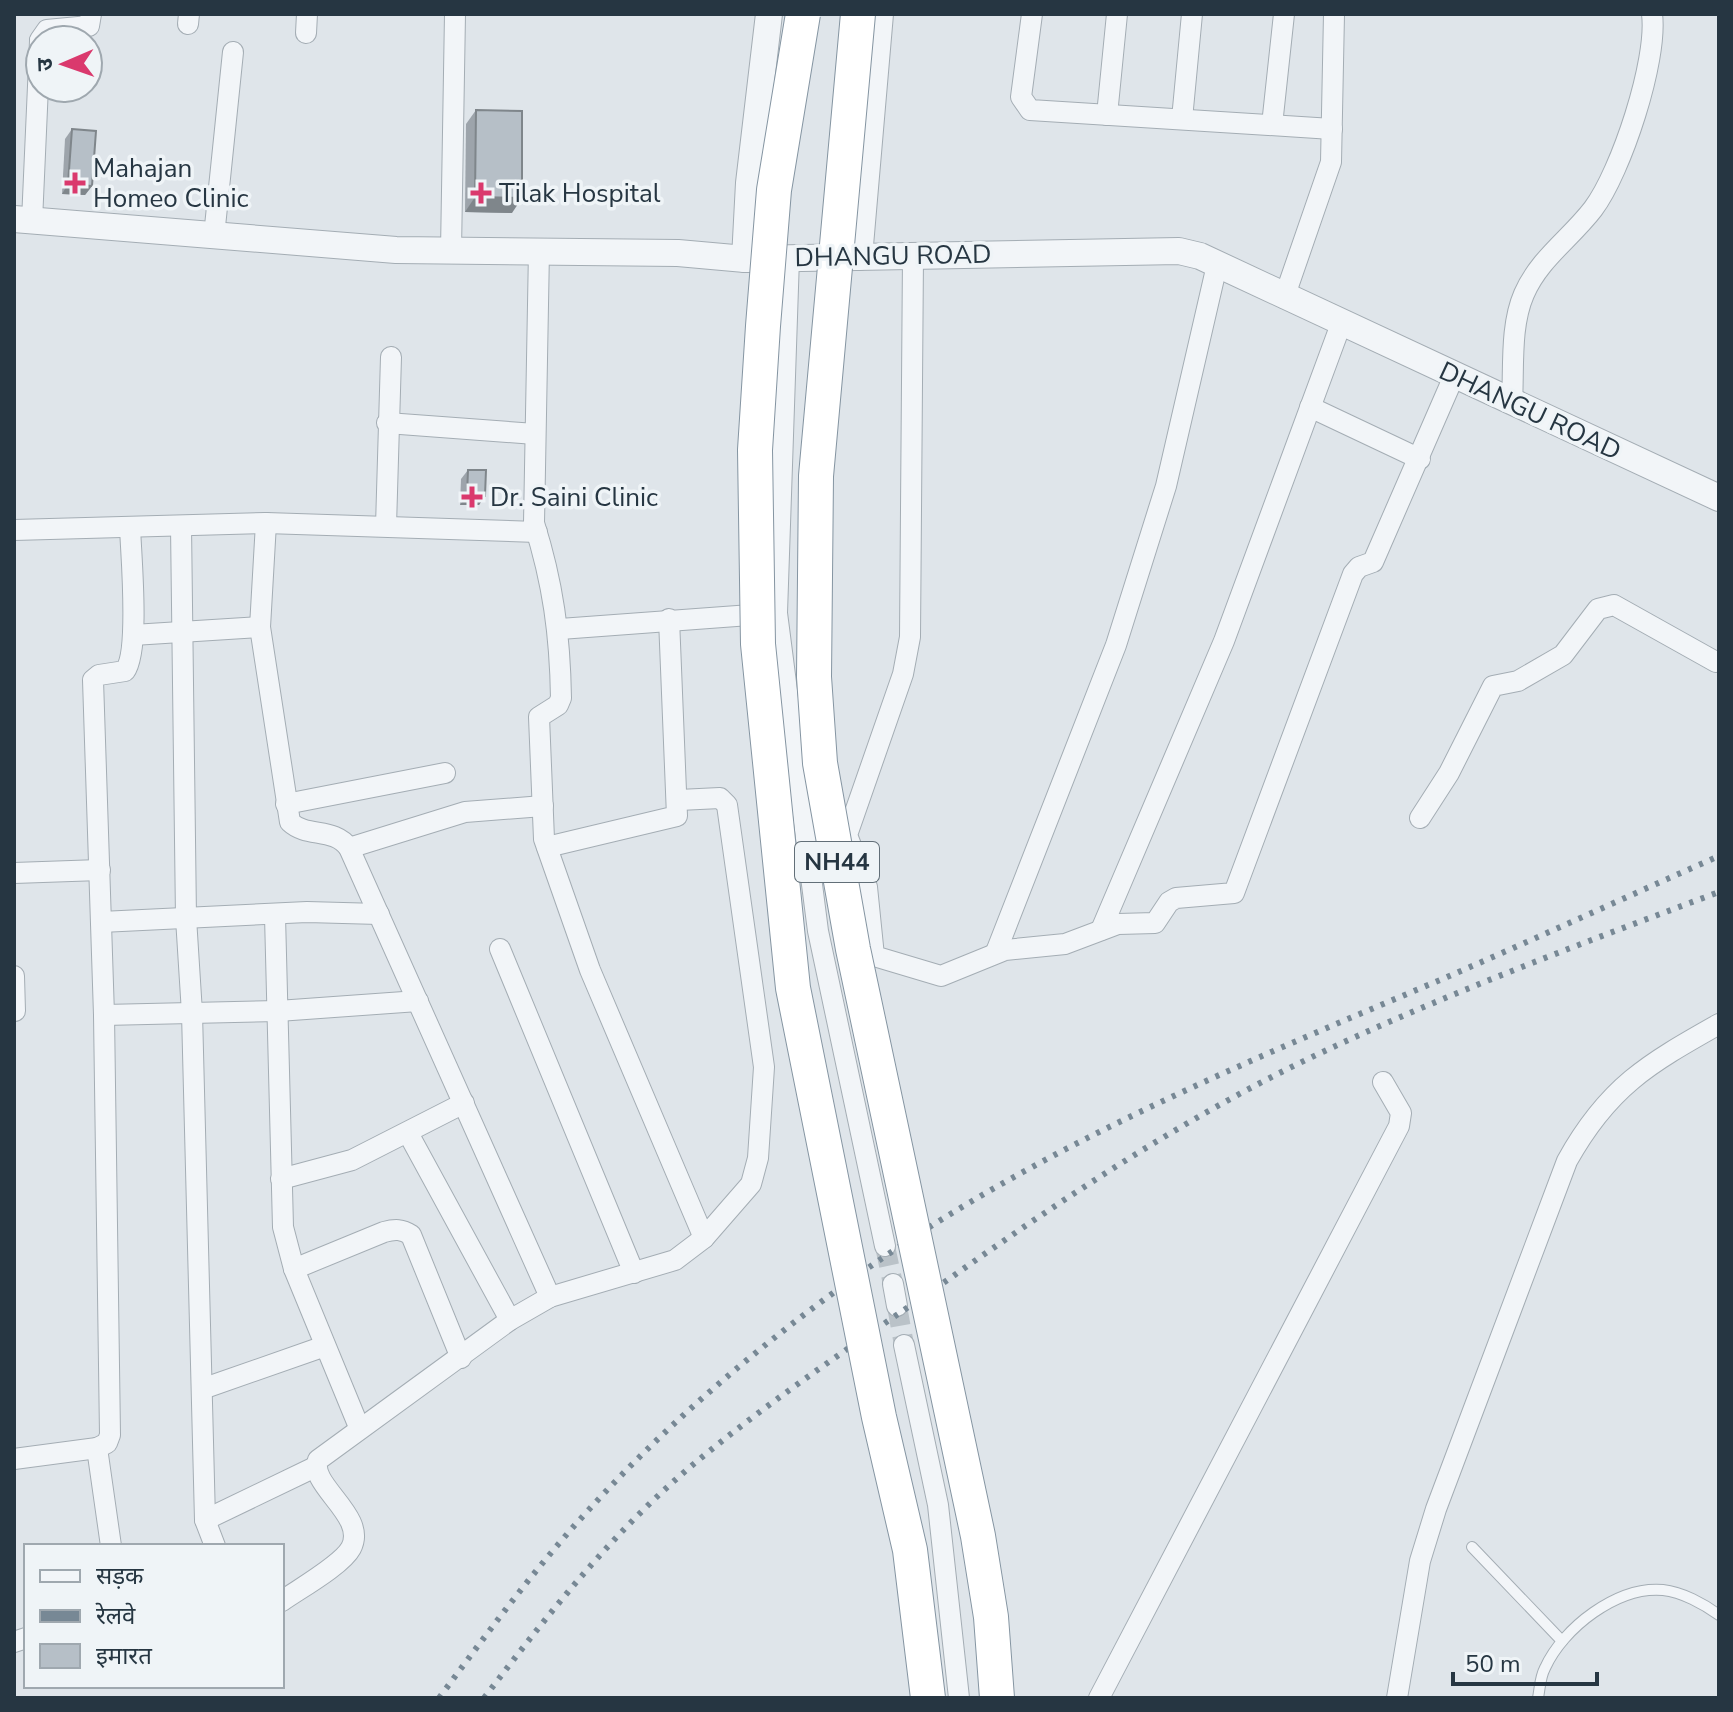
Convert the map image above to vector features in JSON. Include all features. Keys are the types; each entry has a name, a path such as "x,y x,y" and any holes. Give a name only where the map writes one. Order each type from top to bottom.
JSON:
{"highway":[{"name":"NH44","path":"803,14 774,190 763,326 755,450 758,644 793,988 879,1417 910,1550 928,1698"},
{"name":"NH44","path":"858,14 816,476 814,677 820,763 853,949 978,1536 991,1617 997,1698"}],"street":[{"path":"451,250 455,14"},
{"path":"745,259 749,183 769,14"},
{"path":"859,257 880,14"},
{"path":"1032,14 1021,97 1025,107 1332,129"},
{"path":"1107,115 1117,14"},
{"path":"1182,119 1192,14"},
{"path":"1272,125 1284,14"},
{"path":"1284,298 1331,162 1334,14"},
{"path":"1512,403 1517,316 1524,294 1560,242 1592,210 1613,175 1646,75 1653,40 1652,14"},
{"path":"214,236 233,52"},
{"path":"23,220 34,104"},
{"name":"DHANGU ROAD","path":"23,220 396,250 539,250 745,259 1179,251 1217,265 1719,498"},
{"path":"539,250 534,523 560,629 561,701 539,717 547,847 590,970 704,1238"},
{"path":"913,256 910,637 903,674 847,835 867,887 874,956 941,976 996,952 1065,944 1118,924 1155,923 1169,902 1183,895 1226,895 1236,890 1353,574 1359,567 1373,562 1454,376"},
{"path":"789,258 777,613 818,931 885,1246"},
{"path":"996,952 1116,645 1166,486 1217,265"},
{"path":"1101,930 1224,641 1341,324"},
{"path":"386,526 391,357"},
{"path":"1310,407 1420,459"},
{"path":"387,423 535,434"},
{"path":"14,530 266,523 537,532"},
{"path":"266,523 260,627 286,804 293,825 336,835 349,848 550,1297"},
{"path":"181,526 186,918 192,1013 205,1520 214,1544"},
{"path":"14,1459 97,1448 107,1443 110,1435 104,1015 93,680 99,675 127,669 133,635 130,527"},
{"path":"1420,818 1449,773 1493,686 1518,681 1563,655 1598,609 1614,605 1718,665 1719,640"},
{"path":"560,629 777,613"},
{"path":"547,847 671,820 677,816 679,800 669,619"},
{"path":"133,635 260,627"},
{"path":"286,804 445,773"},
{"path":"205,1520 315,1467 318,1460 359,1427 461,1358 510,1320 550,1297 675,1260 704,1238 754,1175 764,1067 727,805 720,798 679,800"},
{"path":"349,848 465,812 543,806"},
{"path":"14,873 100,870"},
{"path":"101,922 275,916 307,912 379,914"},
{"path":"275,916 283,1227 294,1269 359,1427"},
{"path":"500,949 634,1273"},
{"path":"14,976 15,1011"},
{"path":"104,1015 278,1011 418,1001"},
{"path":"1397,1698 1420,1561 1436,1509 1567,1161 1581,1135 1608,1101 1647,1064 1719,1024"},
{"path":"1099,1698 1399,1126 1401,1113 1383,1082"},
{"path":"281,1179 352,1160 464,1103"},
{"path":"408,1133 510,1320"},
{"path":"294,1269 384,1232 399,1229 406,1232 411,1235 461,1358"},
{"path":"893,1284 897,1306"},
{"path":"904,1345 938,1505 959,1698"},
{"path":"202,1389 258,1373 325,1346"},
{"path":"97,1448 111,1544"},
{"path":"284,1600 345,1555 354,1540 349,1519 315,1467"}],"lane":[{"path":"1472,1547 1562,1641"},
{"path":"1538,1698 1543,1669 1562,1641 1594,1613 1634,1593 1663,1590 1685,1596 1719,1615"}],"building":[{"path":"476,110 522,111 522,198 475,197"},
{"path":"72,129 96,131 92,186 68,184"},
{"path":"468,470 486,470 485,496 467,495"}],"tunnel":[{"path":"885,1246 893,1284"},
{"path":"897,1306 904,1345"}],"railway":[{"path":"439,1698 514,1598 626,1470 726,1378 868,1268 1004,1183 1146,1109 1719,856"},
{"path":"484,1698 555,1607 606,1549 689,1468 820,1368 1091,1182 1232,1098 1329,1049 1474,986 1719,892"}],"place":[{"name":"Mahajan Homeo Clinic","path":"75,183"},
{"name":"Tilak Hospital","path":"481,193"},
{"name":"Dr. Saini Clinic","path":"472,497"}]}
